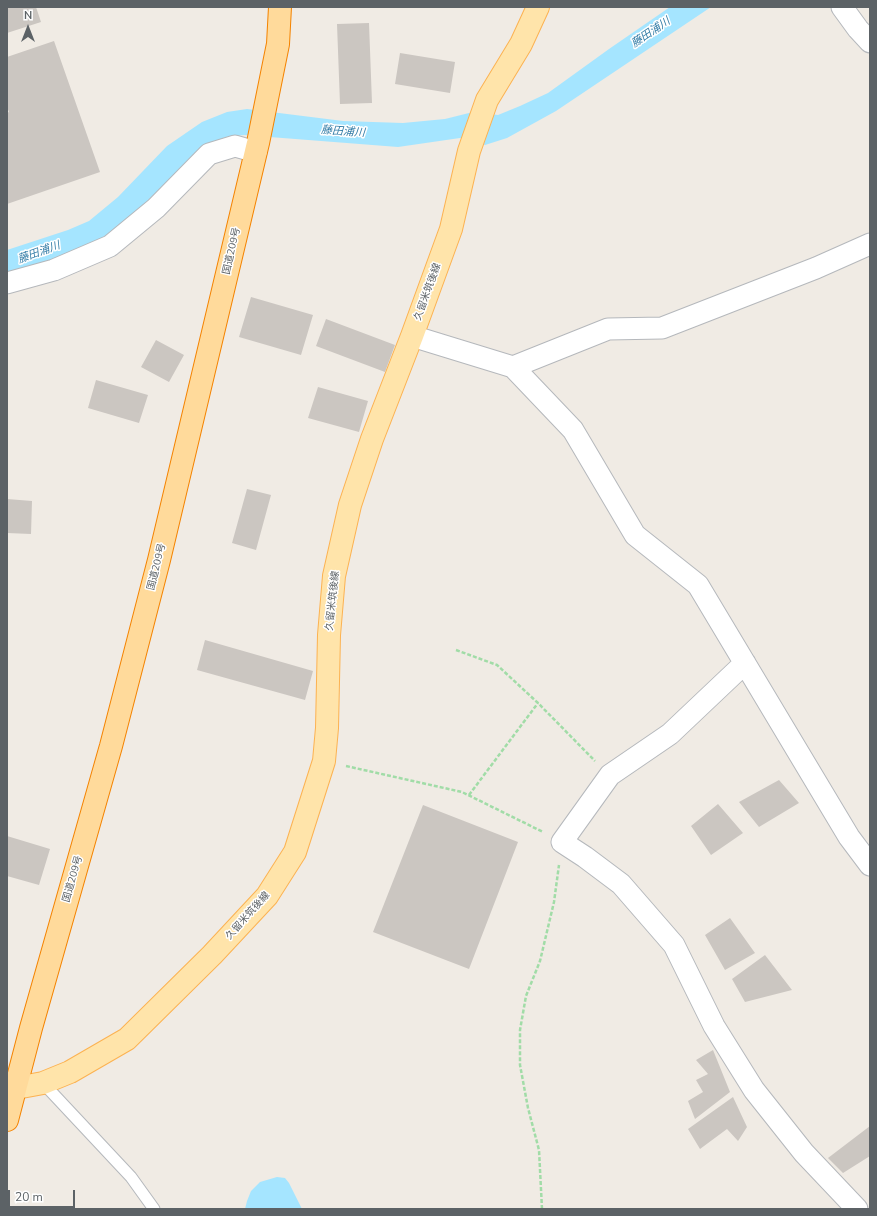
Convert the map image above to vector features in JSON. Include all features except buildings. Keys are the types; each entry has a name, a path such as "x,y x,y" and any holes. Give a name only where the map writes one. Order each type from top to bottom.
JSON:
{"highway":[{"name":"国道209号","path":"7,1120 31,1028 110,746 157,568 257,147 278,44 280,7"}],"main road":[{"name":"久留米筑後線","path":"16,1088 43,1083 70,1072 127,1039 212,955 267,896 295,852 324,761 327,728 329,635 334,576 350,505 372,439 451,229 469,151 487,100 521,44 538,7"}],"street":[{"path":"842,7 858,29 870,42"},
{"path":"7,283 54,270 110,246 156,208 209,154 235,146 257,147"},
{"path":"513,367 608,329 662,328 816,268 870,244"},
{"path":"412,336 513,367 573,430 635,535 698,585 849,837 870,865"},
{"path":"745,663 670,734 610,775 562,842 621,884 674,945 714,1026 754,1090 804,1153 857,1209"}],"lane":[{"path":"43,1083 131,1177 154,1209"}],"path":[{"path":"456,650 497,664 610,775"},
{"path":"469,795 538,703"},
{"path":"324,761 462,792 562,842 554,902 540,961 526,996 520,1030 520,1065 528,1108 539,1150 542,1209"}],"water":[{"name":"藤田浦川","path":"670,7 711,7 556,111 507,138 485,145 460,138 398,147 244,135 226,137 206,145 124,224 92,244 51,262 7,275 7,250 68,230 89,221 118,197 167,146 202,122 227,112 247,109 343,121 403,123 445,119 473,112 498,115 548,93"},
{"path":"277,1177 285,1178 289,1183 302,1209 245,1209 251,1191 260,1182"}]}
